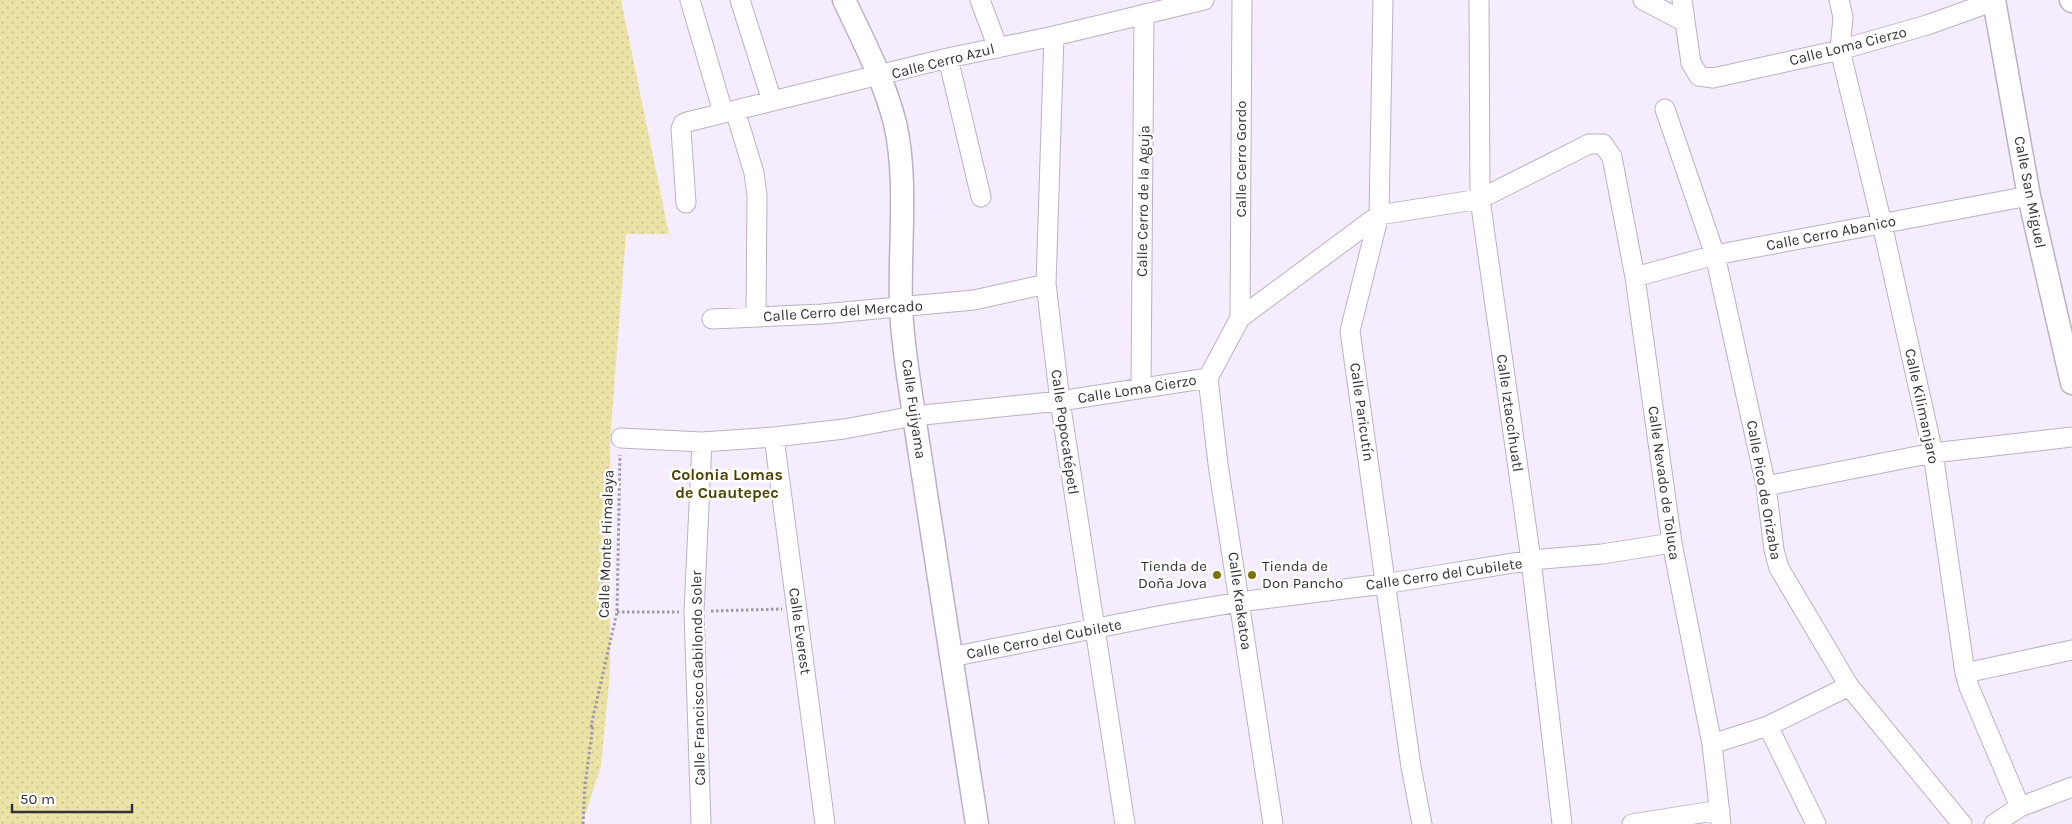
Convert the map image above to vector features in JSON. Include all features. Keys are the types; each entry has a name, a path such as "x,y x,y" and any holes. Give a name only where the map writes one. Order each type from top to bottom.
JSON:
{"street":[{"path":"690,0 729,111 754,172 756,188 756,317"},
{"path":"740,0 772,101"},
{"name":"Calle Fujiyama","path":"844,0 880,76 895,124 901,175 901,308 914,416 977,824"},
{"path":"980,0 998,48"},
{"name":"Calle Cerro Azul","path":"686,202 681,129 683,124 948,58 1054,36 1204,0"},
{"name":"Calle Cerro Gordo","path":"1240,318 1242,0"},
{"name":"Calle Paricutín","path":"1383,0 1378,215 1350,331 1384,584 1411,767 1422,824"},
{"name":"Calle Iztaccíhuatl","path":"1479,0 1480,199 1532,560 1562,824"},
{"path":"1643,0 1685,22"},
{"path":"1682,0 1685,22"},
{"name":"Calle Kilimanjaro","path":"1839,0 1843,17 1840,50 1882,224 1933,453 1965,673 1969,687 2020,807"},
{"name":"Calle Loma Cierzo","path":"1685,22 1691,63 1699,76 1713,78 1840,50 1928,25 1994,1"},
{"name":"Calle San Miguel","path":"1994,1 2029,196 2072,383"},
{"name":"Calle Cerro de la Aguja","path":"1140,388 1144,14"},
{"name":"Calle Popocatépetl","path":"1054,36 1046,284 1060,401 1094,629 1126,824"},
{"path":"948,58 981,197"},
{"name":"Calle Pico de Orizaba","path":"1664,109 1715,255 1766,486 1774,550 1779,568 1849,686 1962,824"},
{"name":"Calle Loma Cierzo","path":"621,438 702,442 774,437 844,429 914,416 1060,401 1208,378 1240,318 1378,215 1480,199 1589,144 1603,144"},
{"name":"Calle Nevado de Toluca","path":"1603,144 1612,157 1635,277 1672,543 1712,744 1720,817"},
{"name":"Calle Cerro Abanico","path":"1635,277 1715,255 2029,196"},
{"name":"Calle Cerro del Mercado","path":"712,319 901,308 974,300 1046,284"},
{"name":"Calle Krakatoa","path":"1208,378 1239,602 1273,824"},
{"name":"Calle Everest","path":"774,437 825,824"},
{"path":"1766,486 1933,453 2072,438"},
{"name":"Calle Francisco Gabilondo Soler","path":"701,824 694,612 702,442"},
{"name":"Calle Cerro del Cubilete","path":"951,657 1239,602 1384,584 1532,560 1602,554 1672,543"},
{"path":"1965,673 2072,650"},
{"path":"1712,744 1768,726 1849,686"},
{"path":"1768,726 1816,824"},
{"path":"1994,824 2020,807 2072,787"},
{"path":"1632,824 1720,817"}],"path":[{"name":"Calle Monte Himalaya","path":"583,824 585,786 593,725 591,726 617,612 621,438"},
{"path":"617,612 797,609"}],"shaded area":[{"path":"0,0 621,0 669,234 626,234 610,440 610,672 601,766 582,824 0,824"}],"place":[{"name":"Tienda de Doña Jova","path":"1217,575"},
{"name":"Tienda de Don Pancho","path":"1252,575"}],"district":[{"name":"Colonia Lomas de Cuautepec","path":"727,483"}]}
